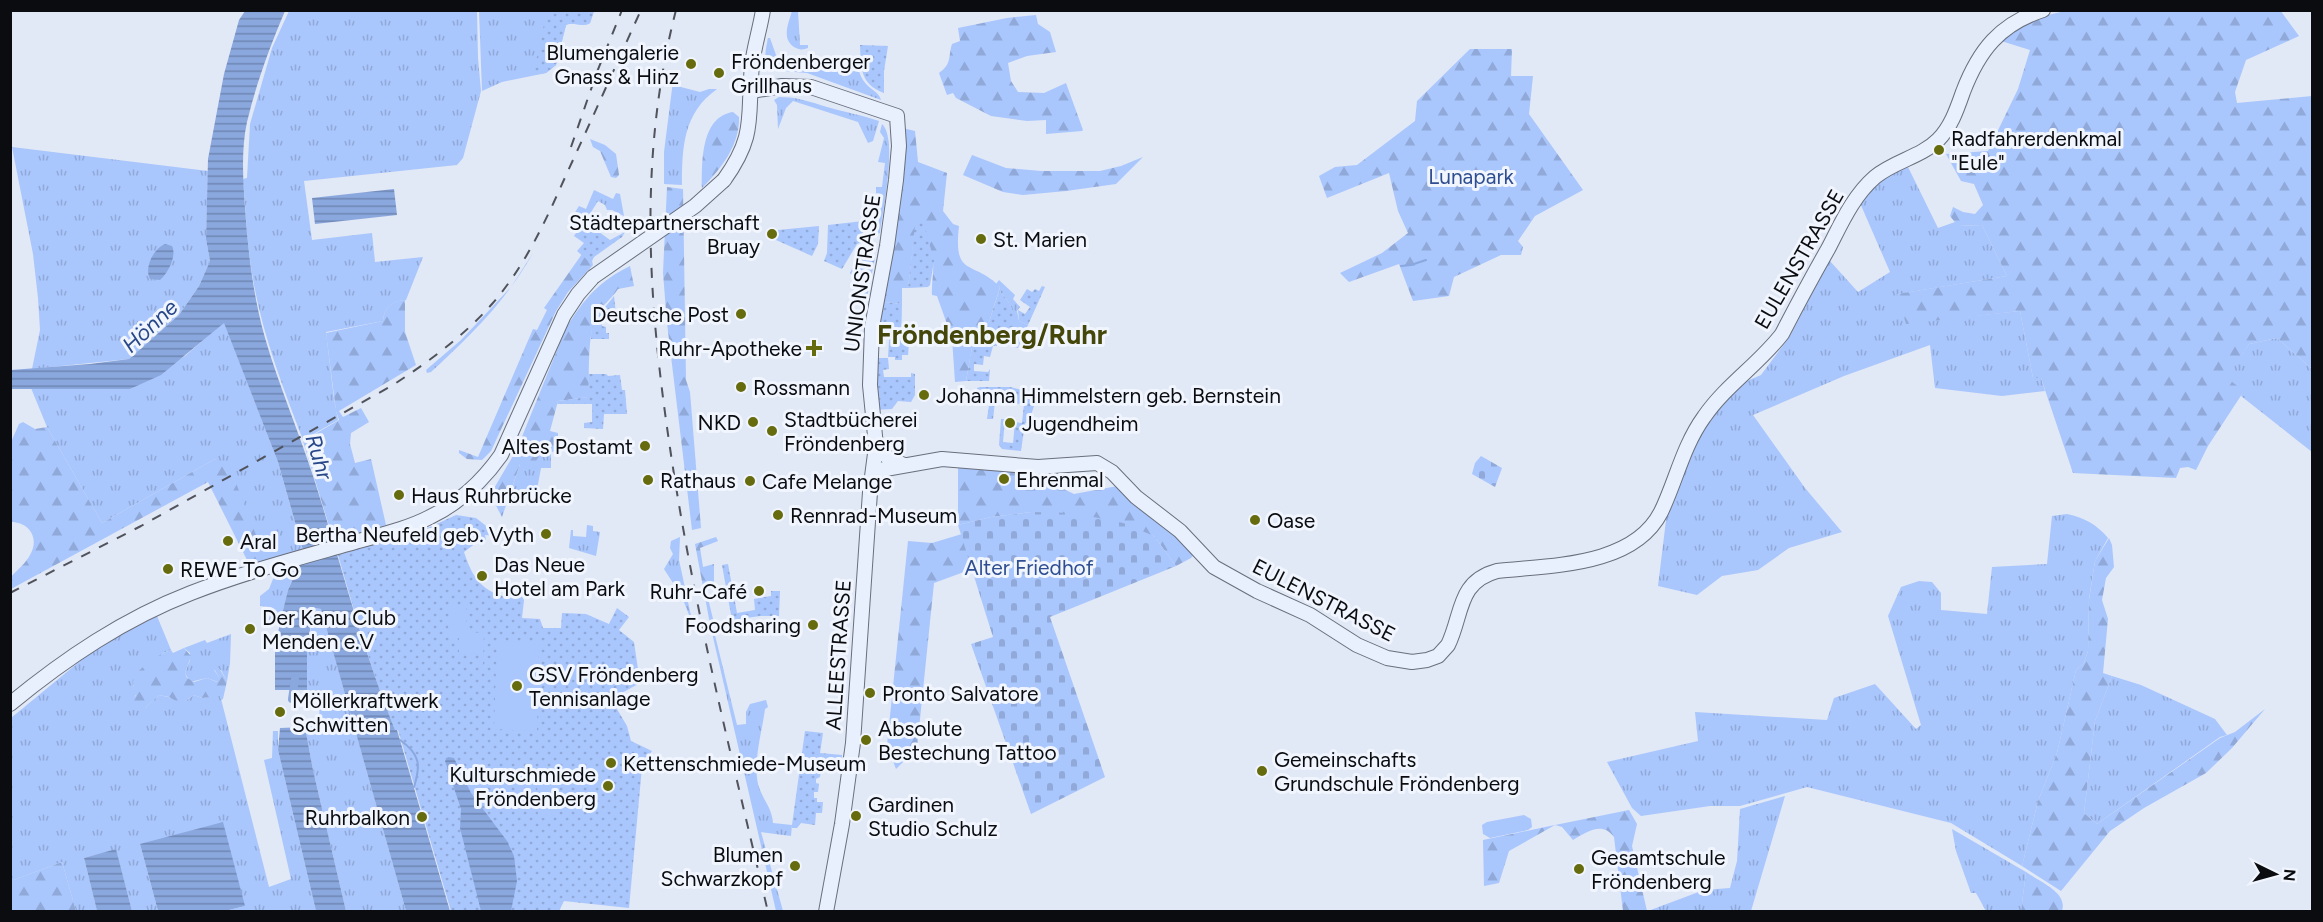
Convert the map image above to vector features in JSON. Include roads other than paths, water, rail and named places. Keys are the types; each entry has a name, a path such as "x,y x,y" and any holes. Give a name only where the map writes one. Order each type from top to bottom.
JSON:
{"main road":[{"path":"10,704 73,654 135,617 190,593 430,518 460,499 491,469 508,442 564,315 578,294 593,277 695,206 724,180 738,160 749,129 752,65 763,10"},
{"name":"EULENSTRASSE","path":"874,471 880,472 904,465 942,459 1038,467 1092,462 1102,464 1136,497 1180,531 1205,558 1228,575 1257,591 1301,610 1372,653 1405,661 1432,659 1444,651 1450,641 1471,584 1484,574 1578,562 1636,542 1650,530 1661,512 1683,454 1704,417 1723,394 1767,354 1782,334 1855,200 1877,175 1925,150 1938,140 1956,113 1974,65 1985,49 2006,28 2043,10"},
{"name":"UNIONSTRASSE","path":"752,91 782,86 811,87 897,116 899,146 895,187 872,327 870,385 876,446 874,471"},
{"path":"876,446 888,458 904,465"},
{"name":"ALLEESTRASSE","path":"826,912 842,824 854,733 864,570 874,471"}],"waterway":[{"path":"1401,266 1426,260"},
{"path":"292,699 295,679"},
{"path":"400,740 412,750 417,760 418,772 414,787"}],"railway":[{"path":"571,147 622,10"},
{"path":"10,593 141,526 393,385 432,358 470,327 504,289 534,241 641,10"},
{"path":"676,10 664,65 656,120 652,174 650,229 656,338 670,448 690,565 714,681 768,912"}],"place":[{"name":"Blumengalerie Gnass & Hinz","path":"691,64"},
{"name":"Fröndenberger Grillhaus","path":"719,73"},
{"name":"Radfahrerdenkmal \"Eule\"","path":"1939,150"},
{"name":"Städtepartnerschaft Bruay","path":"772,234"},
{"name":"St. Marien","path":"981,239"},
{"name":"Deutsche Post","path":"741,314"},
{"name":"Ruhr-Apotheke","path":"814,348"},
{"name":"Rossmann","path":"741,387"},
{"name":"Johanna Himmelstern geb. Bernstein","path":"924,395"},
{"name":"NKD","path":"753,422"},
{"name":"Jugendheim","path":"1010,423"},
{"name":"Stadtbücherei Fröndenberg","path":"772,431"},
{"name":"Altes Postamt","path":"645,446"},
{"name":"Ehrenmal","path":"1004,479"},
{"name":"Rathaus","path":"648,480"},
{"name":"Cafe Melange","path":"750,481"},
{"name":"Haus Ruhrbrücke","path":"399,495"},
{"name":"Rennrad-Museum","path":"778,515"},
{"name":"Oase","path":"1255,520"},
{"name":"Bertha Neufeld geb. Vyth","path":"546,534"},
{"name":"Aral","path":"228,541"},
{"name":"REWE To Go","path":"168,569"},
{"name":"Das Neue Hotel am Park","path":"482,576"},
{"name":"Ruhr-Café","path":"759,591"},
{"name":"Foodsharing","path":"813,625"},
{"name":"Der Kanu Club Menden e.V","path":"250,629"},
{"name":"GSV Fröndenberg Tennisanlage","path":"517,686"},
{"name":"Pronto Salvatore","path":"870,693"},
{"name":"Möllerkraftwerk Schwitten","path":"280,712"},
{"name":"Absolute Bestechung Tattoo","path":"866,740"},
{"name":"Kettenschmiede-Museum","path":"611,763"},
{"name":"Gemeinschafts Grundschule Fröndenberg","path":"1262,771"},
{"name":"Kulturschmiede Fröndenberg","path":"608,786"},
{"name":"Gardinen Studio Schulz","path":"856,816"},
{"name":"Ruhrbalkon","path":"422,817"},
{"name":"Blumen Schwarzkopf","path":"795,866"},
{"name":"Gesamtschule Fröndenberg","path":"1579,869"}],"district":[{"name":"Fröndenberg/Ruhr","path":"992,334"}],"park label":[{"name":"Lunapark","path":"1471,176"},
{"name":"Alter Friedhof","path":"1029,567"}],"water label":[{"name":"Hönne","path":"150,326"},
{"name":"Ruhr","path":"319,457"}]}
